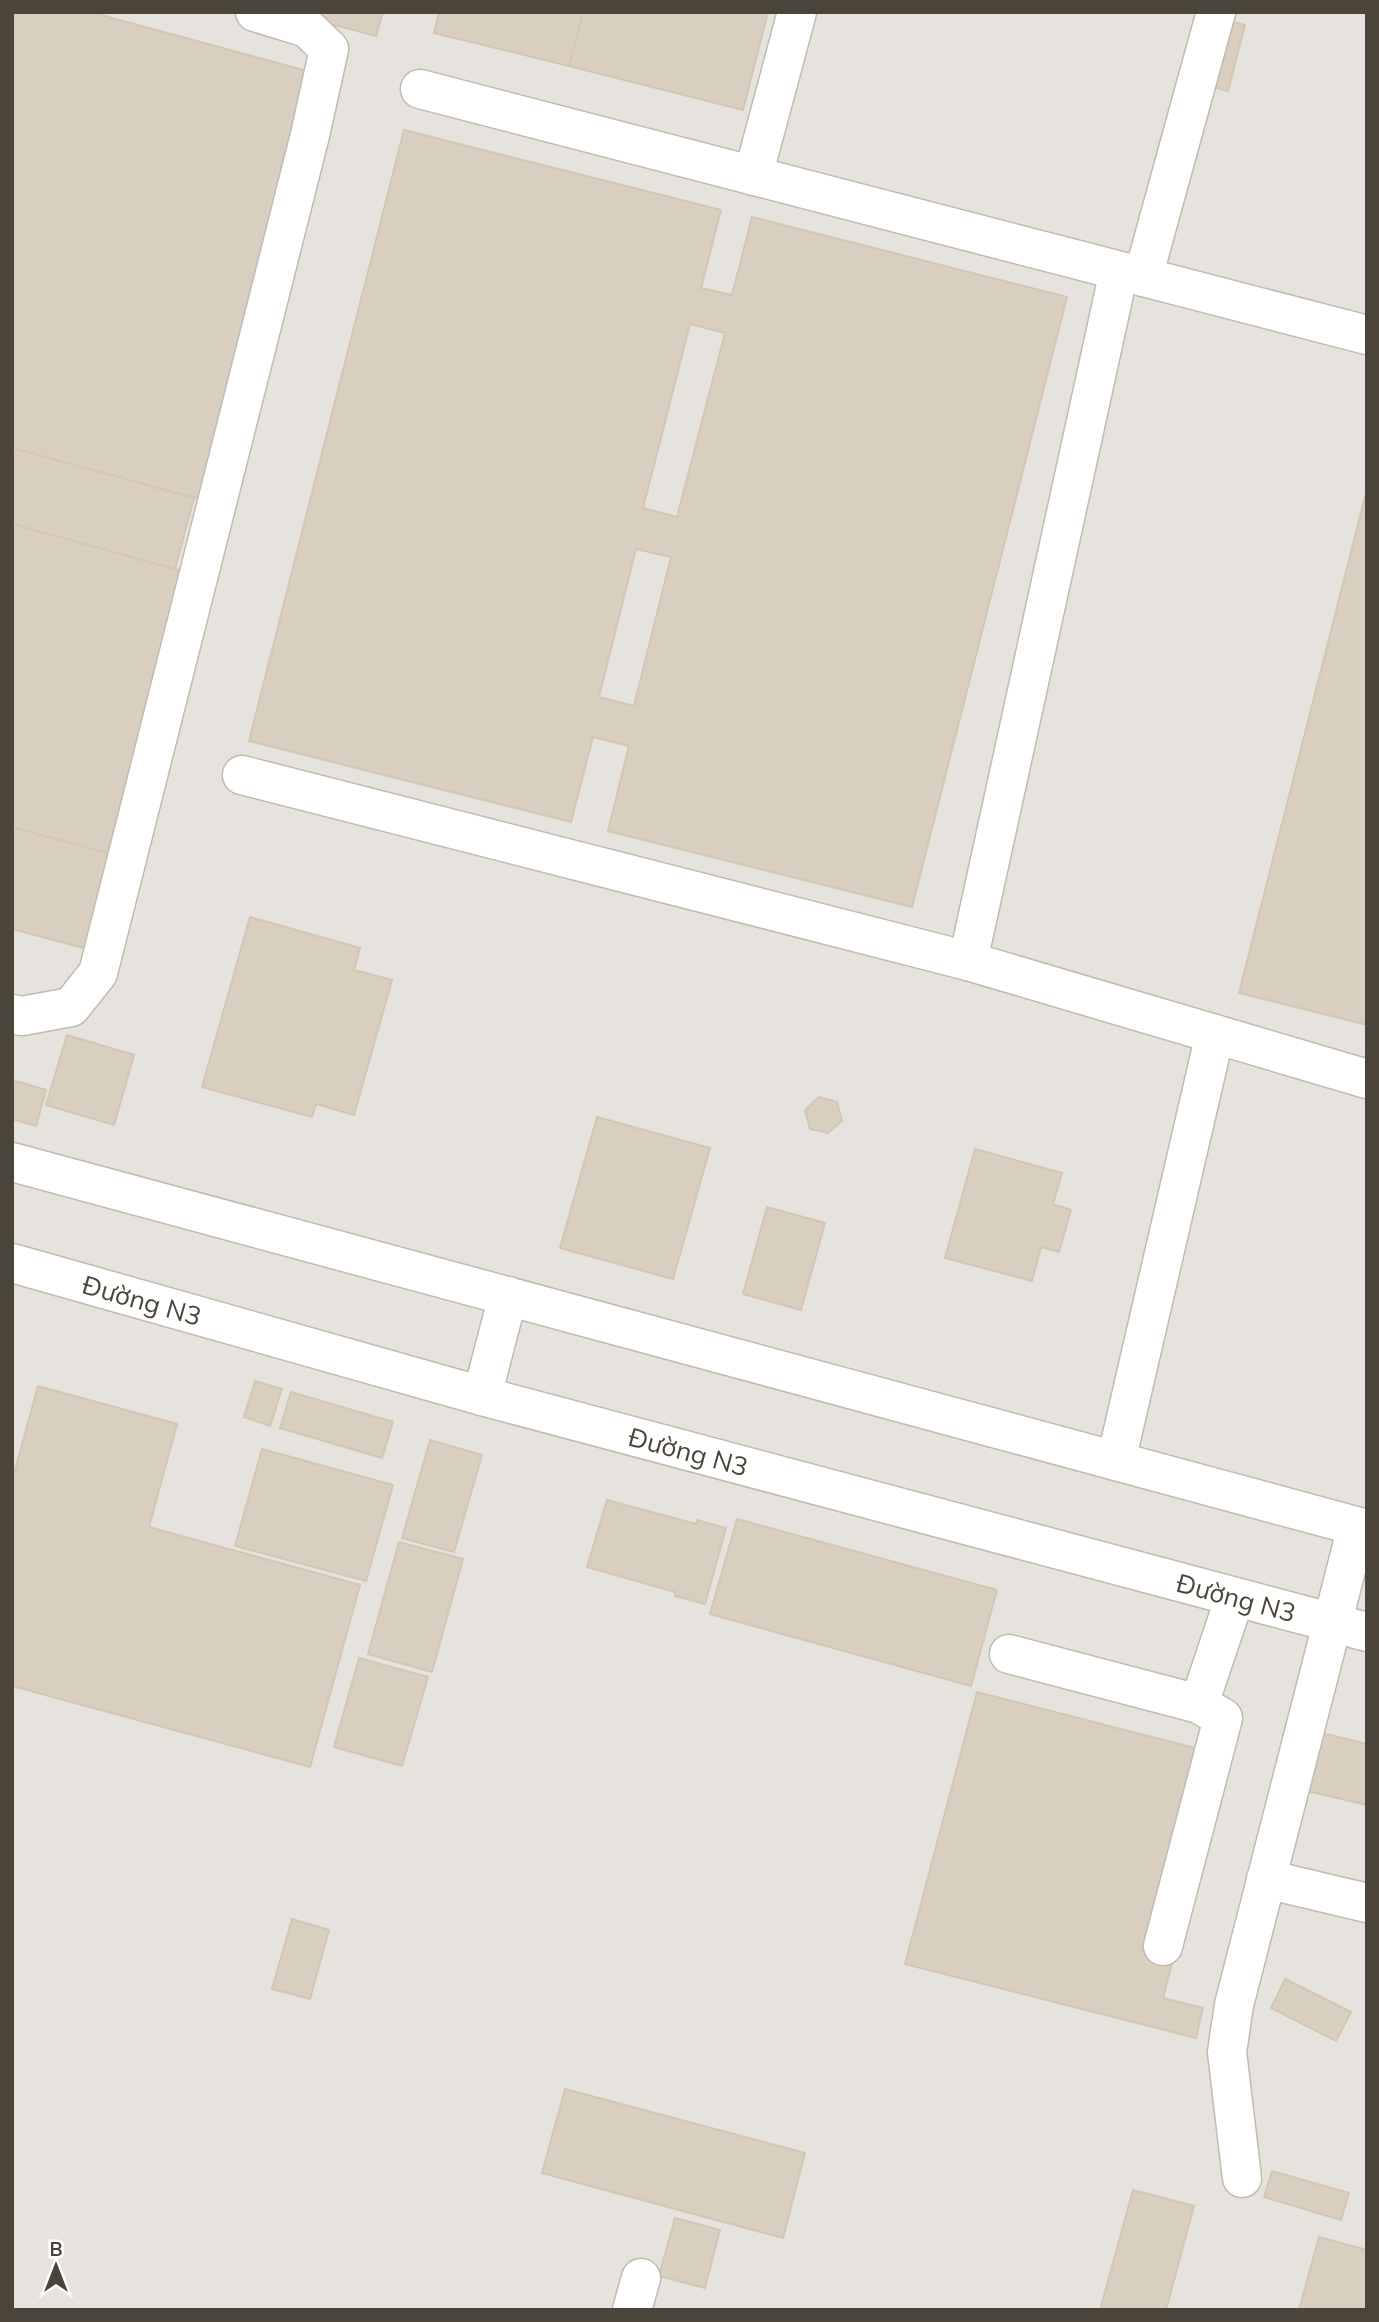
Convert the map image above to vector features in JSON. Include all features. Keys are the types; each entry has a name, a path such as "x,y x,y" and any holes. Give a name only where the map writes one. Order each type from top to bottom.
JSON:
{"street":[{"path":"12,1014 22,1016 71,1007 98,973 310,135 329,49 307,28 255,12"},
{"path":"753,176 797,12"},
{"path":"968,961 1131,274 1216,12"},
{"path":"419,89 1367,335"},
{"path":"242,775 968,961 1367,1079"},
{"path":"1116,1461 1215,1034"},
{"path":"12,1162 1362,1528 1350,1628 1266,1879 1234,2005 1227,2052 1242,2178"},
{"name":"Đường N3","path":"12,1263 482,1396 1350,1628"},
{"path":"482,1396 508,1296"},
{"path":"1199,1704 1235,1597"},
{"path":"1009,1654 1199,1704 1223,1718 1163,1946"},
{"path":"1266,1879 1367,1903"}],"shaded area":[{"path":"12,12 1367,12 1367,2310 12,2310"}],"building":[{"path":"12,12 90,12 340,80 222,505 12,448"},
{"path":"306,12 383,12 376,36 305,17"},
{"path":"439,12 583,12 569,66 434,33"},
{"path":"583,12 768,12 743,110 569,66"},
{"path":"1219,18 1245,25 1228,91 1201,83"},
{"path":"404,130 721,210 701,288 732,295 752,217 1067,297 912,907 608,831 629,746 593,737 571,822 249,741","holes":["690,324 725,333 677,517 643,508","636,549 671,557 634,706 599,697"]},
{"path":"12,448 194,498 175,569 12,524"},
{"path":"1367,489 1367,1025 1239,993"},
{"path":"12,524 214,580 136,861 12,827"},
{"path":"12,827 136,861 110,955 12,929"},
{"path":"250,917 360,948 354,970 392,980 354,1115 316,1104 312,1117 202,1087"},
{"path":"67,1035 134,1055 114,1125 46,1105"},
{"path":"12,1080 46,1090 36,1126 12,1119"},
{"path":"819,1097 837,1102 842,1121 828,1133 810,1129 805,1110"},
{"path":"597,1117 710,1148 673,1279 560,1248"},
{"path":"975,1149 1062,1173 1053,1204 1071,1210 1059,1252 1041,1247 1032,1281 945,1258"},
{"path":"767,1207 825,1223 801,1310 743,1294"},
{"path":"255,1381 282,1389 270,1426 244,1417"},
{"path":"38,1386 177,1424 149,1527 360,1585 310,1767 12,1686 12,1481"},
{"path":"291,1392 393,1422 382,1458 280,1428"},
{"path":"430,1440 482,1455 454,1552 402,1538"},
{"path":"262,1449 393,1485 366,1581 235,1546"},
{"path":"607,1500 696,1524 697,1520 726,1528 705,1604 675,1596 675,1592 587,1567"},
{"path":"737,1519 997,1590 971,1686 710,1614"},
{"path":"399,1542 463,1559 432,1672 368,1654"},
{"path":"359,1658 428,1677 402,1766 334,1747"},
{"path":"977,1692 1226,1756 1163,1998 1203,2008 1196,2038 905,1964"},
{"path":"1322,1733 1367,1744 1367,1805 1307,1791"},
{"path":"292,1919 329,1930 310,1999 272,1989"},
{"path":"1285,1979 1351,2012 1336,2041 1271,2008"},
{"path":"565,2089 805,2153 783,2238 542,2173"},
{"path":"1272,2171 1349,2193 1341,2220 1264,2197"},
{"path":"1133,2190 1194,2206 1166,2310 1100,2310"},
{"path":"675,2218 720,2230 705,2288 659,2276"},
{"path":"1319,2237 1367,2250 1367,2310 1299,2310"}]}
